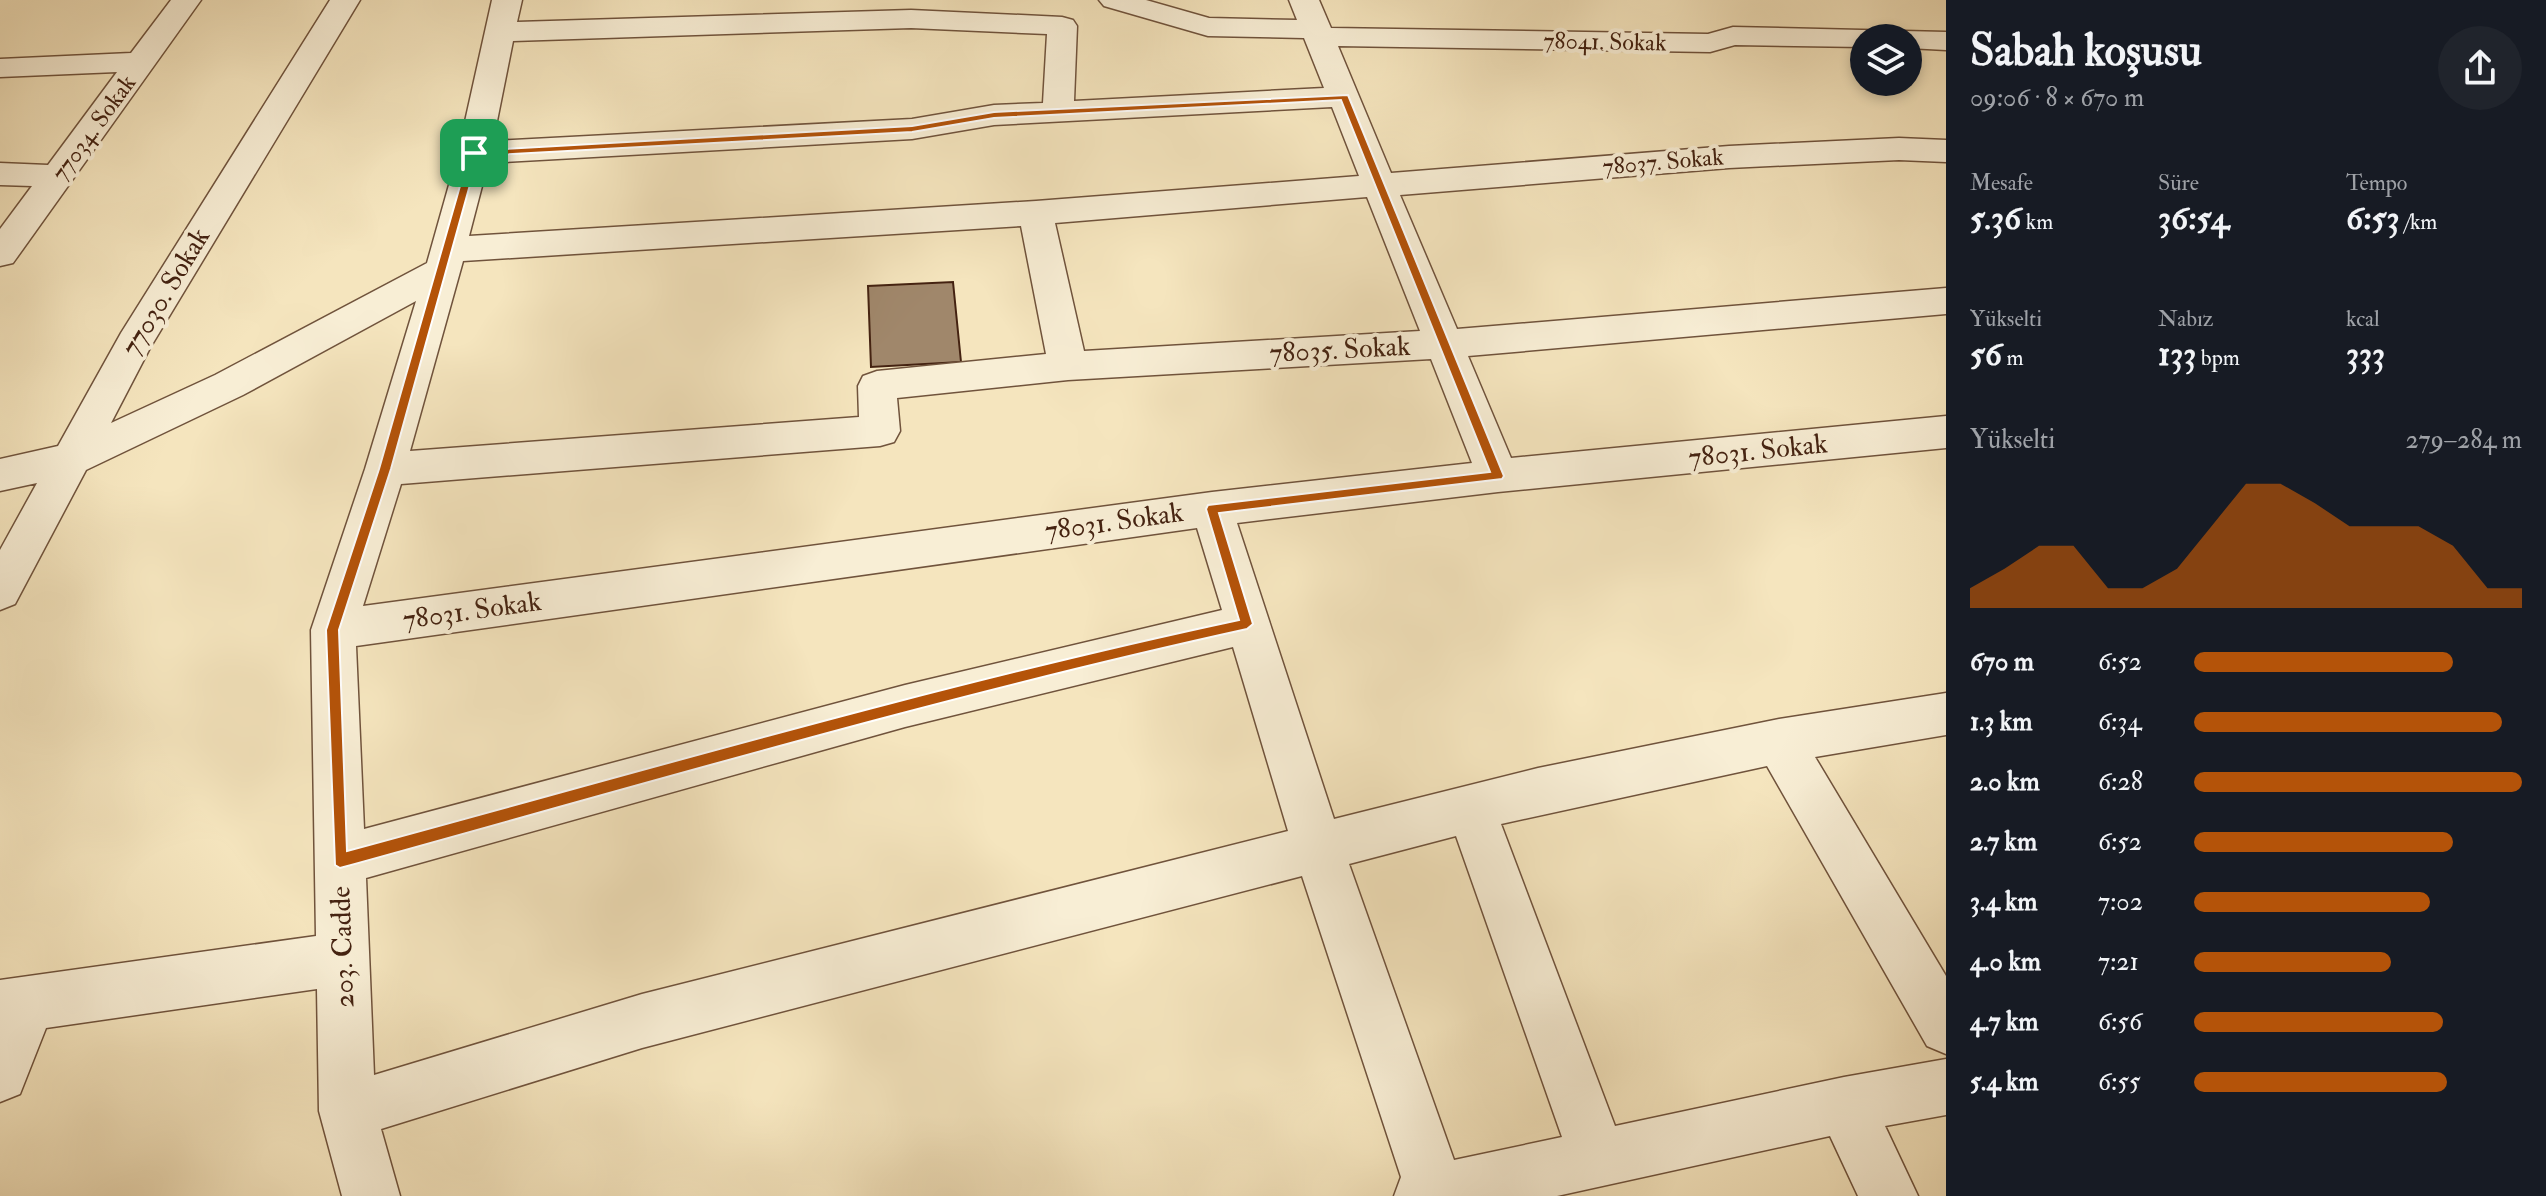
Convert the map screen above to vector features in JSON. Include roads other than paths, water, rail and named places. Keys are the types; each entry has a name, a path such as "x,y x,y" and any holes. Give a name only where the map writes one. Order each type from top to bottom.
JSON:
{"street":[{"name":"77034. Sokak","path":"0,254 186,0"},
{"name":"77030. Sokak","path":"0,591 134,343 345,0"},
{"name":"78041. Sokak","path":"1114,0 1208,14 1314,22 1710,43 1733,36 1850,25"},
{"path":"504,16 911,19 1062,26 1058,112"},
{"name":"203. Cadde","path":"371,1196 347,1111 333,630 385,469 446,260 474,153 504,16"},
{"path":"1314,22 1498,476"},
{"path":"1922,40 1946,41"},
{"path":"0,68 141,62"},
{"path":"474,153 912,129 994,115 1345,97"},
{"name":"78037. Sokak","path":"446,260 1729,157 1899,149 1946,151"},
{"path":"0,174 59,176"},
{"path":"1036,213 1068,366"},
{"path":"0,475 71,459 229,385 446,260"},
{"name":"78035. Sokak","path":"385,469 880,431 877,386 1068,366 1443,344 1946,301"},
{"name":"78031. Sokak","path":"333,630 1212,509 1498,476 1946,432"},
{"path":"1212,509 1432,1195 1844,1105 1946,1087"},
{"path":"340,860 884,712 1148,645 1247,624"},
{"path":"347,1111 642,1021 1538,791 1779,741 1946,714"},
{"path":"1779,741 1946,1027"},
{"path":"1471,809 1598,1158"},
{"path":"0,1074 14,1004 344,959"},
{"path":"1844,1105 1889,1196"}]}
